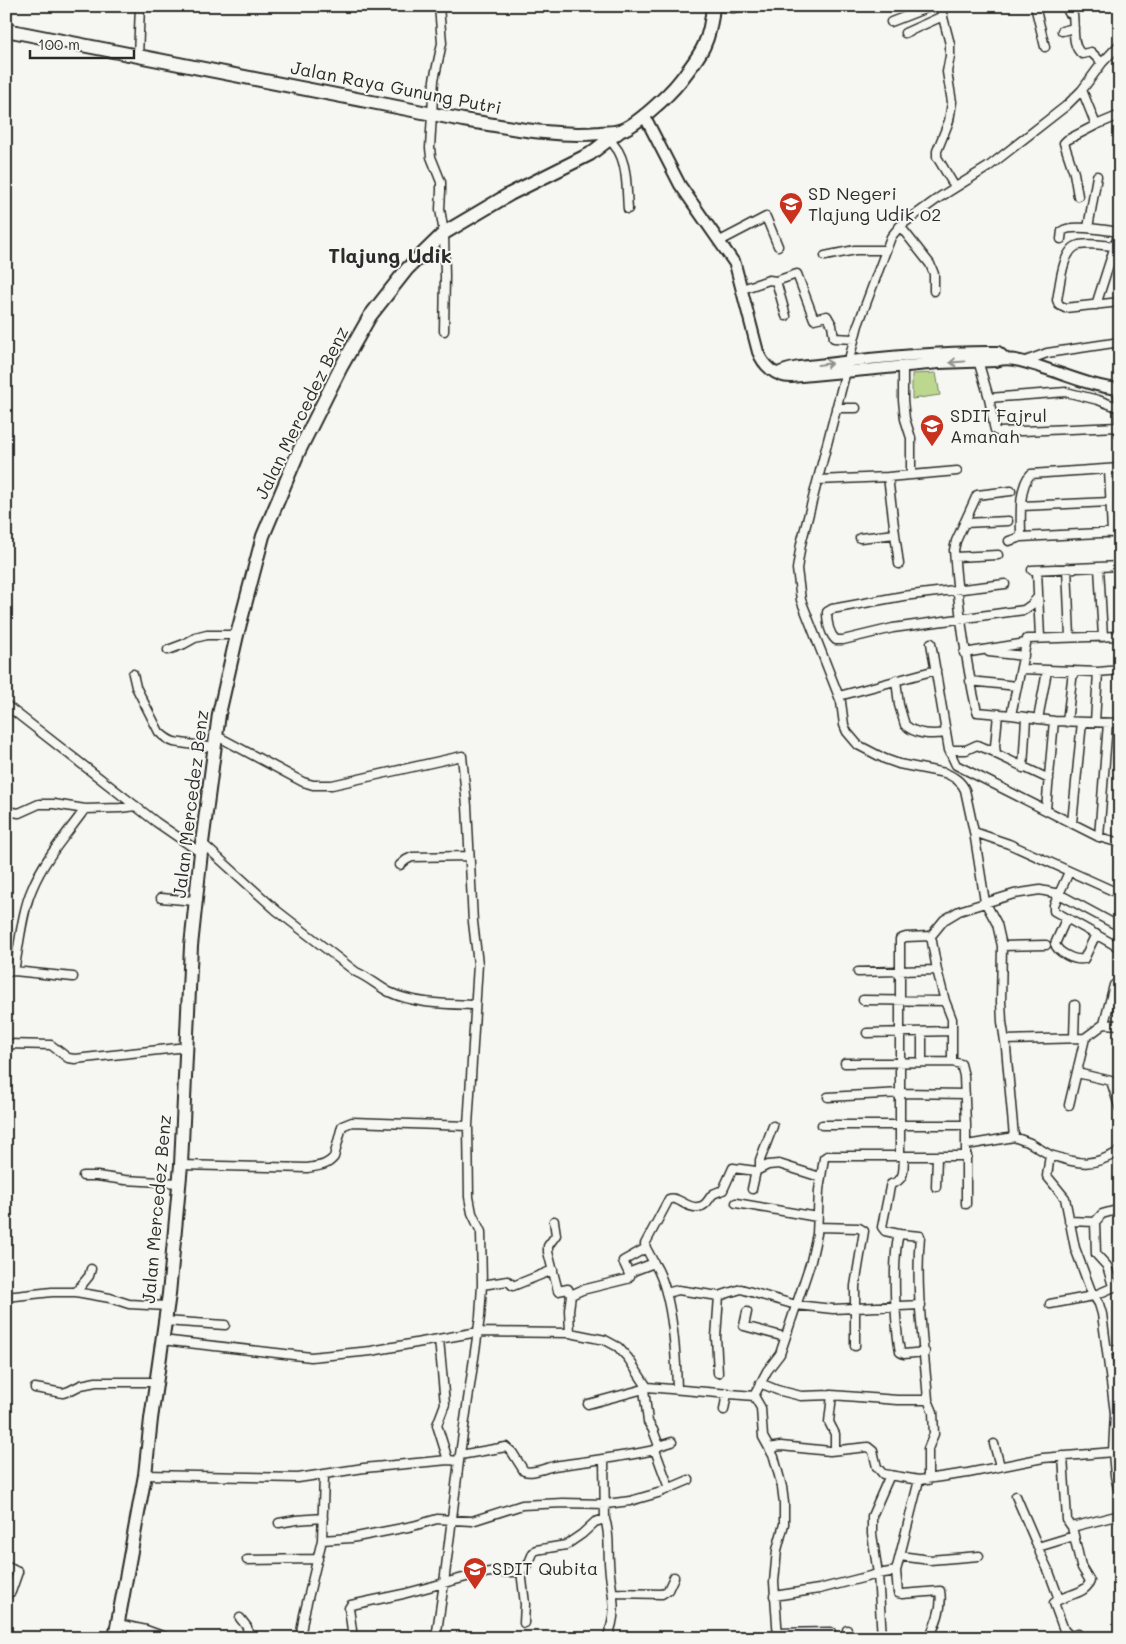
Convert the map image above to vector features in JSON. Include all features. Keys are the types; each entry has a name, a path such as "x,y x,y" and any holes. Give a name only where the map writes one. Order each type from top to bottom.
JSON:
{"main road":[{"name":"Jalan Raya Gunung Putri","path":"6,30 463,120 539,133 575,134 620,131 657,105 676,86 699,57 711,28 713,6"},
{"name":"Jalan Mercedez Benz","path":"115,1638 146,1475 167,1306 181,1165 191,946 201,848 219,714 263,536 298,453 341,368 381,300 418,256 444,233 510,194 590,154 620,131"}],"street":[{"path":"138,57 140,6"},
{"path":"439,6 442,43 434,80 431,156 441,182 440,209 444,233 444,331"},
{"path":"713,6 748,6"},
{"path":"891,22 932,6"},
{"path":"940,6 948,34 950,50 947,72 952,102 949,121 936,154 956,187"},
{"path":"1035,6 1045,47"},
{"path":"1066,6 1069,13 1073,15 1076,43 1080,54 1091,52 1102,63"},
{"path":"905,32 943,16"},
{"path":"1062,30 1074,28"},
{"path":"1014,1137 1000,1001 1002,946 997,924 985,902 974,832 964,790 958,780 945,773 899,764 885,759 858,745 845,729 839,696 804,607 797,569 801,544 845,373 850,361 854,338 884,250 891,237 900,226 988,167 1066,106 1082,90 1102,63 1120,44"},
{"path":"1082,90 1096,125"},
{"path":"1078,196 1074,173 1064,143 1120,114"},
{"path":"644,115 684,191 735,264 752,334 761,359 768,369 787,378 845,373 977,356"},
{"path":"609,140 618,148 623,162 628,209"},
{"path":"1088,228 1097,176"},
{"path":"720,241 765,217 778,246"},
{"path":"900,226 930,264 934,274 934,291"},
{"path":"1061,239 1062,230 1065,228 1120,231 1096,305"},
{"path":"1114,246 1080,245 1073,247 1066,257 1057,300 1059,305 1075,308 1120,302"},
{"path":"825,256 855,250 884,250"},
{"path":"742,289 769,280 797,274 814,319 828,316 834,338 854,338"},
{"path":"776,280 786,316"},
{"path":"1023,362 1047,352 1120,342"},
{"path":"778,373 790,369 850,361 977,356 996,361 1005,358 1119,389 1120,436"},
{"path":"977,356 996,430 1003,433 1119,427"},
{"path":"903,366 905,419 911,438 911,475"},
{"path":"989,398 1066,392 1098,400 1119,408"},
{"path":"836,408 856,408"},
{"path":"1021,537 1024,484 1031,474 1120,468"},
{"path":"1009,541 1021,537 1116,533 1110,502 1109,470"},
{"path":"818,480 888,477 957,471"},
{"path":"888,477 899,564"},
{"path":"1011,491 978,495 955,546 954,557 964,653 977,712 1054,721 1120,723"},
{"path":"1022,506 1110,502"},
{"path":"964,523 1008,521"},
{"path":"860,538 895,534"},
{"path":"954,557 998,555"},
{"path":"1040,638 1038,597 1034,570 1120,566"},
{"path":"1099,567 1103,637"},
{"path":"1067,568 1070,637"},
{"path":"1005,584 861,602 829,610 827,616 831,635 839,640 893,628 1024,610 1038,597"},
{"path":"168,650 195,638 208,635 237,635"},
{"path":"1011,715 1027,639 1120,636"},
{"path":"932,643 952,761 961,769 1046,809 1072,824 1099,837 1120,843"},
{"path":"964,653 1026,643"},
{"path":"980,650 1024,656"},
{"path":"1022,669 1098,672 1120,670"},
{"path":"839,696 936,670"},
{"path":"1038,719 1047,671"},
{"path":"1067,722 1073,671"},
{"path":"1095,722 1098,672"},
{"path":"133,674 136,687 159,732 168,740 174,742 216,742 303,782 332,786 462,756 473,922 478,964 468,1126 469,1197 472,1213 481,1232 482,1285 478,1332 459,1458 436,1638"},
{"path":"896,680 901,715 905,725 917,732 931,734 946,733"},
{"path":"970,681 1017,686"},
{"path":"6,704 136,806 201,848 276,910 356,972 368,977 388,992 415,1000 475,1005"},
{"path":"995,752 998,714"},
{"path":"1023,768 1026,718"},
{"path":"1046,809 1054,721"},
{"path":"1072,824 1082,722"},
{"path":"1099,837 1108,723"},
{"path":"949,750 966,750 978,745 1049,779"},
{"path":"6,814 12,812 19,813 39,804 85,809 136,806"},
{"path":"73,978 10,972 32,889 49,858 85,809"},
{"path":"974,832 1009,844 1120,894"},
{"path":"400,866 406,860 412,858 469,856"},
{"path":"1069,872 1053,907 1054,911 1120,948"},
{"path":"952,1062 952,1019 937,970 931,936 940,924 953,914 985,902 1032,890 1040,890 1059,894 1120,927"},
{"path":"161,898 196,901"},
{"path":"1066,919 1055,944 1062,953 1078,960 1084,959 1096,934"},
{"path":"928,1480 928,1449 934,1434 932,1412 928,1400 924,1352 919,1264 920,1236 887,1232 882,1227 891,1184 899,1182 902,1178 899,1064 900,939 931,936"},
{"path":"1002,946 1046,945"},
{"path":"858,972 937,970"},
{"path":"1104,1024 1114,985"},
{"path":"863,1000 945,1001"},
{"path":"1074,1038 1075,1006"},
{"path":"1005,1040 1084,1038 1104,1024 1120,1025"},
{"path":"867,1033 952,1031"},
{"path":"922,1032 922,1062"},
{"path":"1069,1105 1084,1038"},
{"path":"6,1044 52,1045 68,1058 75,1059 187,1047"},
{"path":"845,1063 899,1064 952,1062 962,1066 967,1145 966,1204"},
{"path":"1077,1073 1111,1081 1120,1109"},
{"path":"828,1097 901,1093 965,1094"},
{"path":"181,1165 307,1168 322,1166 334,1157 342,1126 352,1122 468,1126"},
{"path":"822,1125 966,1125"},
{"path":"752,1189 760,1160 773,1126"},
{"path":"967,1145 1014,1137 1030,1143 1050,1155 1085,1164 1102,1160 1120,1151"},
{"path":"1050,1155 1047,1176 1065,1198 1076,1254 1093,1296 1101,1309 1118,1412 1113,1452 1115,1476 1120,1496"},
{"path":"754,1396 780,1354 814,1253 818,1227 817,1217 822,1160 827,1156 967,1156"},
{"path":"936,1187 937,1156"},
{"path":"677,1389 676,1358 666,1293 660,1274 646,1248 646,1242 670,1198 691,1207 700,1207 708,1202 713,1194 723,1190 733,1168 758,1170 779,1164 820,1178"},
{"path":"83,1176 179,1183"},
{"path":"736,1203 817,1217"},
{"path":"1050,1304 1093,1296 1117,1287 1110,1280 1108,1268 1096,1254 1095,1222 1102,1214 1120,1209"},
{"path":"554,1221 556,1235 547,1248 558,1290 568,1289 571,1295 569,1310 570,1333"},
{"path":"1069,1221 1095,1222"},
{"path":"818,1227 859,1228 864,1231 855,1286 855,1346"},
{"path":"899,1234 896,1248 900,1352 904,1354 924,1352"},
{"path":"630,1276 623,1261 646,1248"},
{"path":"571,1295 626,1279 633,1272 654,1263"},
{"path":"76,1292 89,1276 91,1269"},
{"path":"482,1285 509,1281 513,1286 553,1270"},
{"path":"666,1293 678,1290 719,1296 738,1289 796,1305 832,1308 897,1308 921,1305"},
{"path":"6,1297 52,1292 76,1292 110,1298 130,1304 167,1306"},
{"path":"718,1373 716,1337 719,1296"},
{"path":"747,1312 744,1326 785,1337"},
{"path":"164,1321 225,1325"},
{"path":"162,1340 311,1356 371,1351 478,1332 570,1333 605,1340 618,1347 628,1358 645,1388 648,1422 653,1430 669,1488"},
{"path":"439,1339 445,1404 437,1425 448,1460"},
{"path":"1108,1350 1120,1350"},
{"path":"35,1388 63,1393 81,1385 96,1382 157,1382"},
{"path":"760,1384 801,1396 832,1395 897,1400 928,1400"},
{"path":"588,1404 645,1388 754,1396 762,1413 762,1437 774,1457 782,1487 785,1517 776,1556 774,1596 777,1635 831,1632"},
{"path":"724,1410 727,1393"},
{"path":"832,1395 829,1422 835,1434 835,1450"},
{"path":"146,1475 298,1478 364,1468 448,1460 506,1447 512,1452 524,1471 529,1472 554,1466 604,1460 657,1448 672,1442"},
{"path":"994,1444 1000,1466"},
{"path":"769,1448 781,1446 835,1450 870,1448 883,1474 920,1480 1063,1456 1113,1452"},
{"path":"1063,1456 1068,1524 1073,1532 1081,1566 1090,1578 1090,1583 1085,1589 1059,1599 1054,1604 1064,1630 1068,1635 1078,1634 1081,1638"},
{"path":"604,1460 605,1520 609,1535 609,1563 614,1603 613,1616 607,1638"},
{"path":"300,1638 322,1540 324,1475"},
{"path":"882,1638 872,1516 890,1475"},
{"path":"322,1540 351,1538 414,1526 437,1519 472,1521 522,1505 563,1503 606,1504 637,1499 689,1480"},
{"path":"920,1480 896,1571 898,1593 936,1591 941,1593 937,1620 930,1638"},
{"path":"1016,1496 1035,1542 1040,1547 1040,1555 1050,1572 1059,1599"},
{"path":"1040,1547 1073,1532 1120,1515"},
{"path":"279,1523 323,1518"},
{"path":"353,1638 350,1605 403,1594 482,1573 514,1573 521,1571 528,1565 536,1550 570,1543 595,1522 605,1520"},
{"path":"900,1556 930,1560 979,1556"},
{"path":"247,1560 318,1559"},
{"path":"6,1566 18,1572 11,1592"},
{"path":"521,1571 525,1604 524,1623"},
{"path":"774,1596 829,1587 896,1571"},
{"path":"613,1593 662,1594 668,1590 674,1577"},
{"path":"240,1618 247,1627 249,1638"},
{"path":"118,1624 146,1630 168,1638"}],"green space":[{"path":"936,373 940,395 912,399 912,374"}],"place":[{"name":"SD Negeri Tlajung Udik 02","path":"791,225"},
{"name":"SDIT Fajrul Amanah","path":"932,447"},
{"name":"SDIT Qubita","path":"475,1590"}],"district":[{"name":"Tlajung Udik","path":"390,256"}]}
